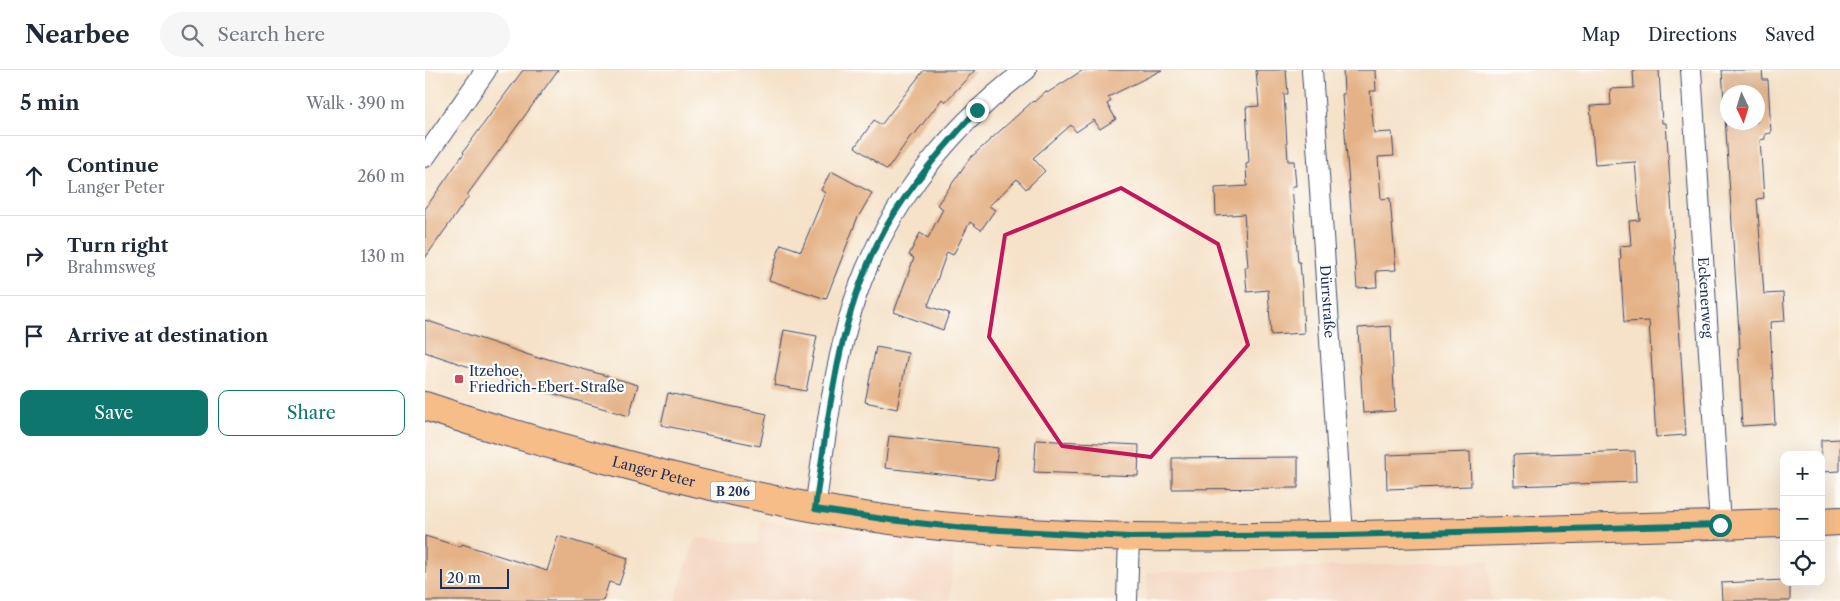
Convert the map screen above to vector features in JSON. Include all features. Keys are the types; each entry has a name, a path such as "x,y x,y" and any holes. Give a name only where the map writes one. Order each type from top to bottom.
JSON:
{"main road":[{"name":"Langer Peter","path":"425,406 503,431 651,472 768,500 890,520 964,528 1129,537 1343,535 1780,523"},
{"path":"1825,522 1840,521"}],"street":[{"path":"425,157 486,70"},
{"path":"815,509 835,381 849,318 865,272 886,228 911,188 941,150 977,110 1026,70"},
{"name":"Dürrstraße","path":"1312,70 1343,535"},
{"name":"Eckenerweg","path":"1691,70 1720,525"},
{"path":"1127,601 1129,537"}],"highlighted area":[{"path":"1121,188 1218,244 1248,345 1151,457 1062,446 989,337 1005,235"}],"shaded area":[{"path":"761,521 954,545 950,601 675,601 695,538 758,544"},
{"path":"1489,561 1491,601 1147,601 1148,573"}],"building":[{"path":"523,70 558,70 467,195 469,196 425,258 425,209 463,152"},
{"path":"924,70 975,70 945,102 942,99 914,135 912,134 887,170 855,147 874,120 881,125"},
{"path":"1083,70 1162,70 1108,97 1111,101 1107,104 1116,119 1100,129 1094,120 1076,132 1071,125 1033,158 1045,171 1026,189 1017,179 989,206 995,210 981,230 970,222 953,255 947,252 928,306 949,313 943,330 894,312 914,258 909,255 920,233 928,238 943,209 937,205 970,158 1033,101 1046,91 1047,93"},
{"path":"1256,70 1286,70 1288,94 1284,94 1288,161 1294,161 1296,186 1292,186 1298,262 1300,262 1304,333 1271,335 1268,290 1247,292 1245,267 1248,267 1244,214 1216,216 1215,188 1247,186 1246,164 1249,163 1246,107 1259,106"},
{"path":"1343,70 1375,70 1376,91 1370,91 1374,133 1392,132 1394,156 1378,157 1381,199 1390,198 1396,270 1376,271 1377,287 1357,288 1342,94 1344,94"},
{"path":"1633,70 1659,70 1662,123 1666,123 1686,435 1656,437 1649,321 1624,322 1620,246 1631,245 1629,221 1640,220 1635,162 1595,165 1590,106 1611,105 1610,89 1634,88"},
{"path":"1722,70 1762,70 1763,80 1768,80 1771,133 1765,134 1765,139 1760,140 1764,198 1757,199 1764,294 1783,293 1785,321 1770,322 1775,424 1742,426 1738,348 1740,348 1726,130 1765,130 1765,85 1723,85"},
{"path":"831,171 872,193 857,219 826,299 769,280 781,244 801,251 825,193 821,190"},
{"path":"425,320 541,359 541,357 638,385 629,416 517,383 425,352"},
{"path":"1391,326 1395,411 1363,413 1358,328"},
{"path":"784,330 817,336 806,391 774,385"},
{"path":"876,347 908,353 897,409 865,402"},
{"path":"668,393 767,414 760,446 661,425"},
{"path":"889,436 998,448 994,480 885,468"},
{"path":"1840,439 1840,471 1825,472 1825,451 1821,451 1821,440"},
{"path":"1036,440 1139,445 1138,476 1034,472"},
{"path":"1635,451 1636,482 1514,486 1513,455"},
{"path":"1470,452 1471,486 1387,489 1386,455"},
{"path":"1298,457 1298,488 1172,489 1172,458"},
{"path":"425,536 461,547 462,544 547,571 558,536 628,558 619,585 609,582 603,601 425,601"},
{"path":"1780,580 1780,586 1790,586 1790,601 1722,601 1721,583"}],"place":[{"name":"Itzehoe, Friedrich-Ebert-Straße","path":"459,379"}],"route":[{"path":"977,110 941,150 911,188 886,228 865,272 849,318 835,381 815,509 964,528 1129,537 1343,535 1720,525"}]}
